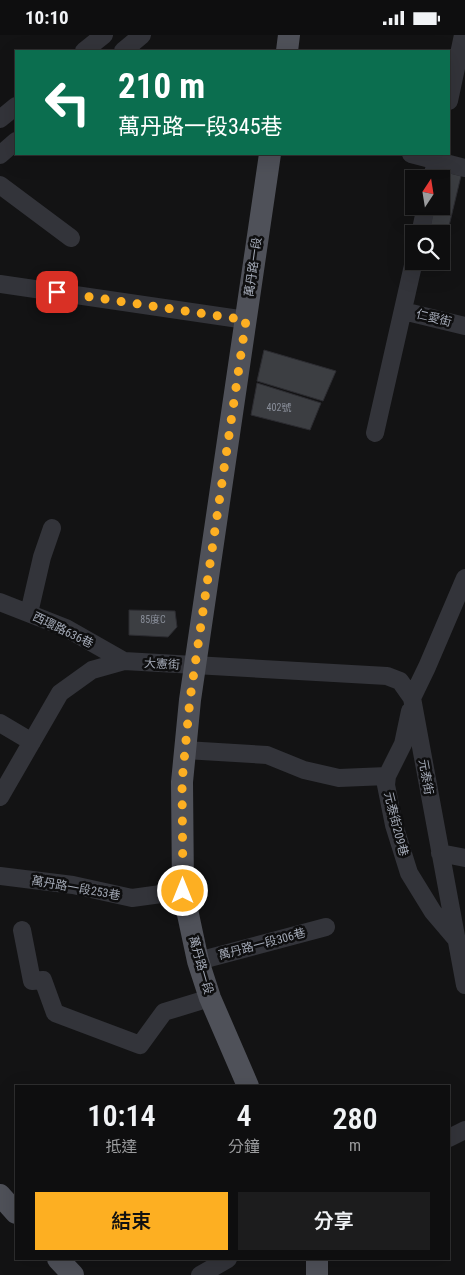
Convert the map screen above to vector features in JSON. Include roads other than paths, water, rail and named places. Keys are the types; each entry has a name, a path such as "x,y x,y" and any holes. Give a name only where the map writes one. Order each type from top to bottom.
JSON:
{"main road":[{"path":"287,50 289,35"},
{"name":"萬丹路一段","path":"248,1085 210,998 198,961 183,891 182,782 196,666 270,155"},
{"path":"0,1195 15,1212"},
{"path":"59,1260 73,1275"}],"street":[{"path":"85,50 104,35"},
{"path":"124,50 142,35"},
{"path":"450,96 463,35"},
{"path":"0,119 15,107"},
{"path":"0,155 15,142"},
{"path":"420,155 437,157 465,168"},
{"path":"434,170 437,157"},
{"path":"0,185 71,238"},
{"path":"375,433 412,270"},
{"path":"0,284 246,320"},
{"name":"仁愛街","path":"403,311 465,326"},
{"path":"30,613 42,557 52,528"},
{"path":"412,698 465,578"},
{"name":"西環路636巷","path":"0,602 66,628 124,661"},
{"name":"大憲街","path":"0,797 60,693 92,670 124,661 387,676 400,681 412,698"},
{"name":"元泰街209巷","path":"412,698 403,744 387,776 386,785 394,825 409,873 433,912 456,939"},
{"name":"元泰街","path":"412,698 465,985"},
{"path":"0,723 32,742"},
{"path":"185,750 267,755 304,770 339,778 387,776"},
{"path":"440,853 465,859"},
{"name":"萬丹路一段253巷","path":"0,876 73,885 132,898 183,891"},
{"name":"萬丹路一段306巷","path":"198,961 326,927"},
{"path":"22,930 32,981 43,980 55,1013 140,1045 164,1012 210,998"},
{"path":"450,1138 465,1130"},
{"path":"200,1275 226,1260"}]}
